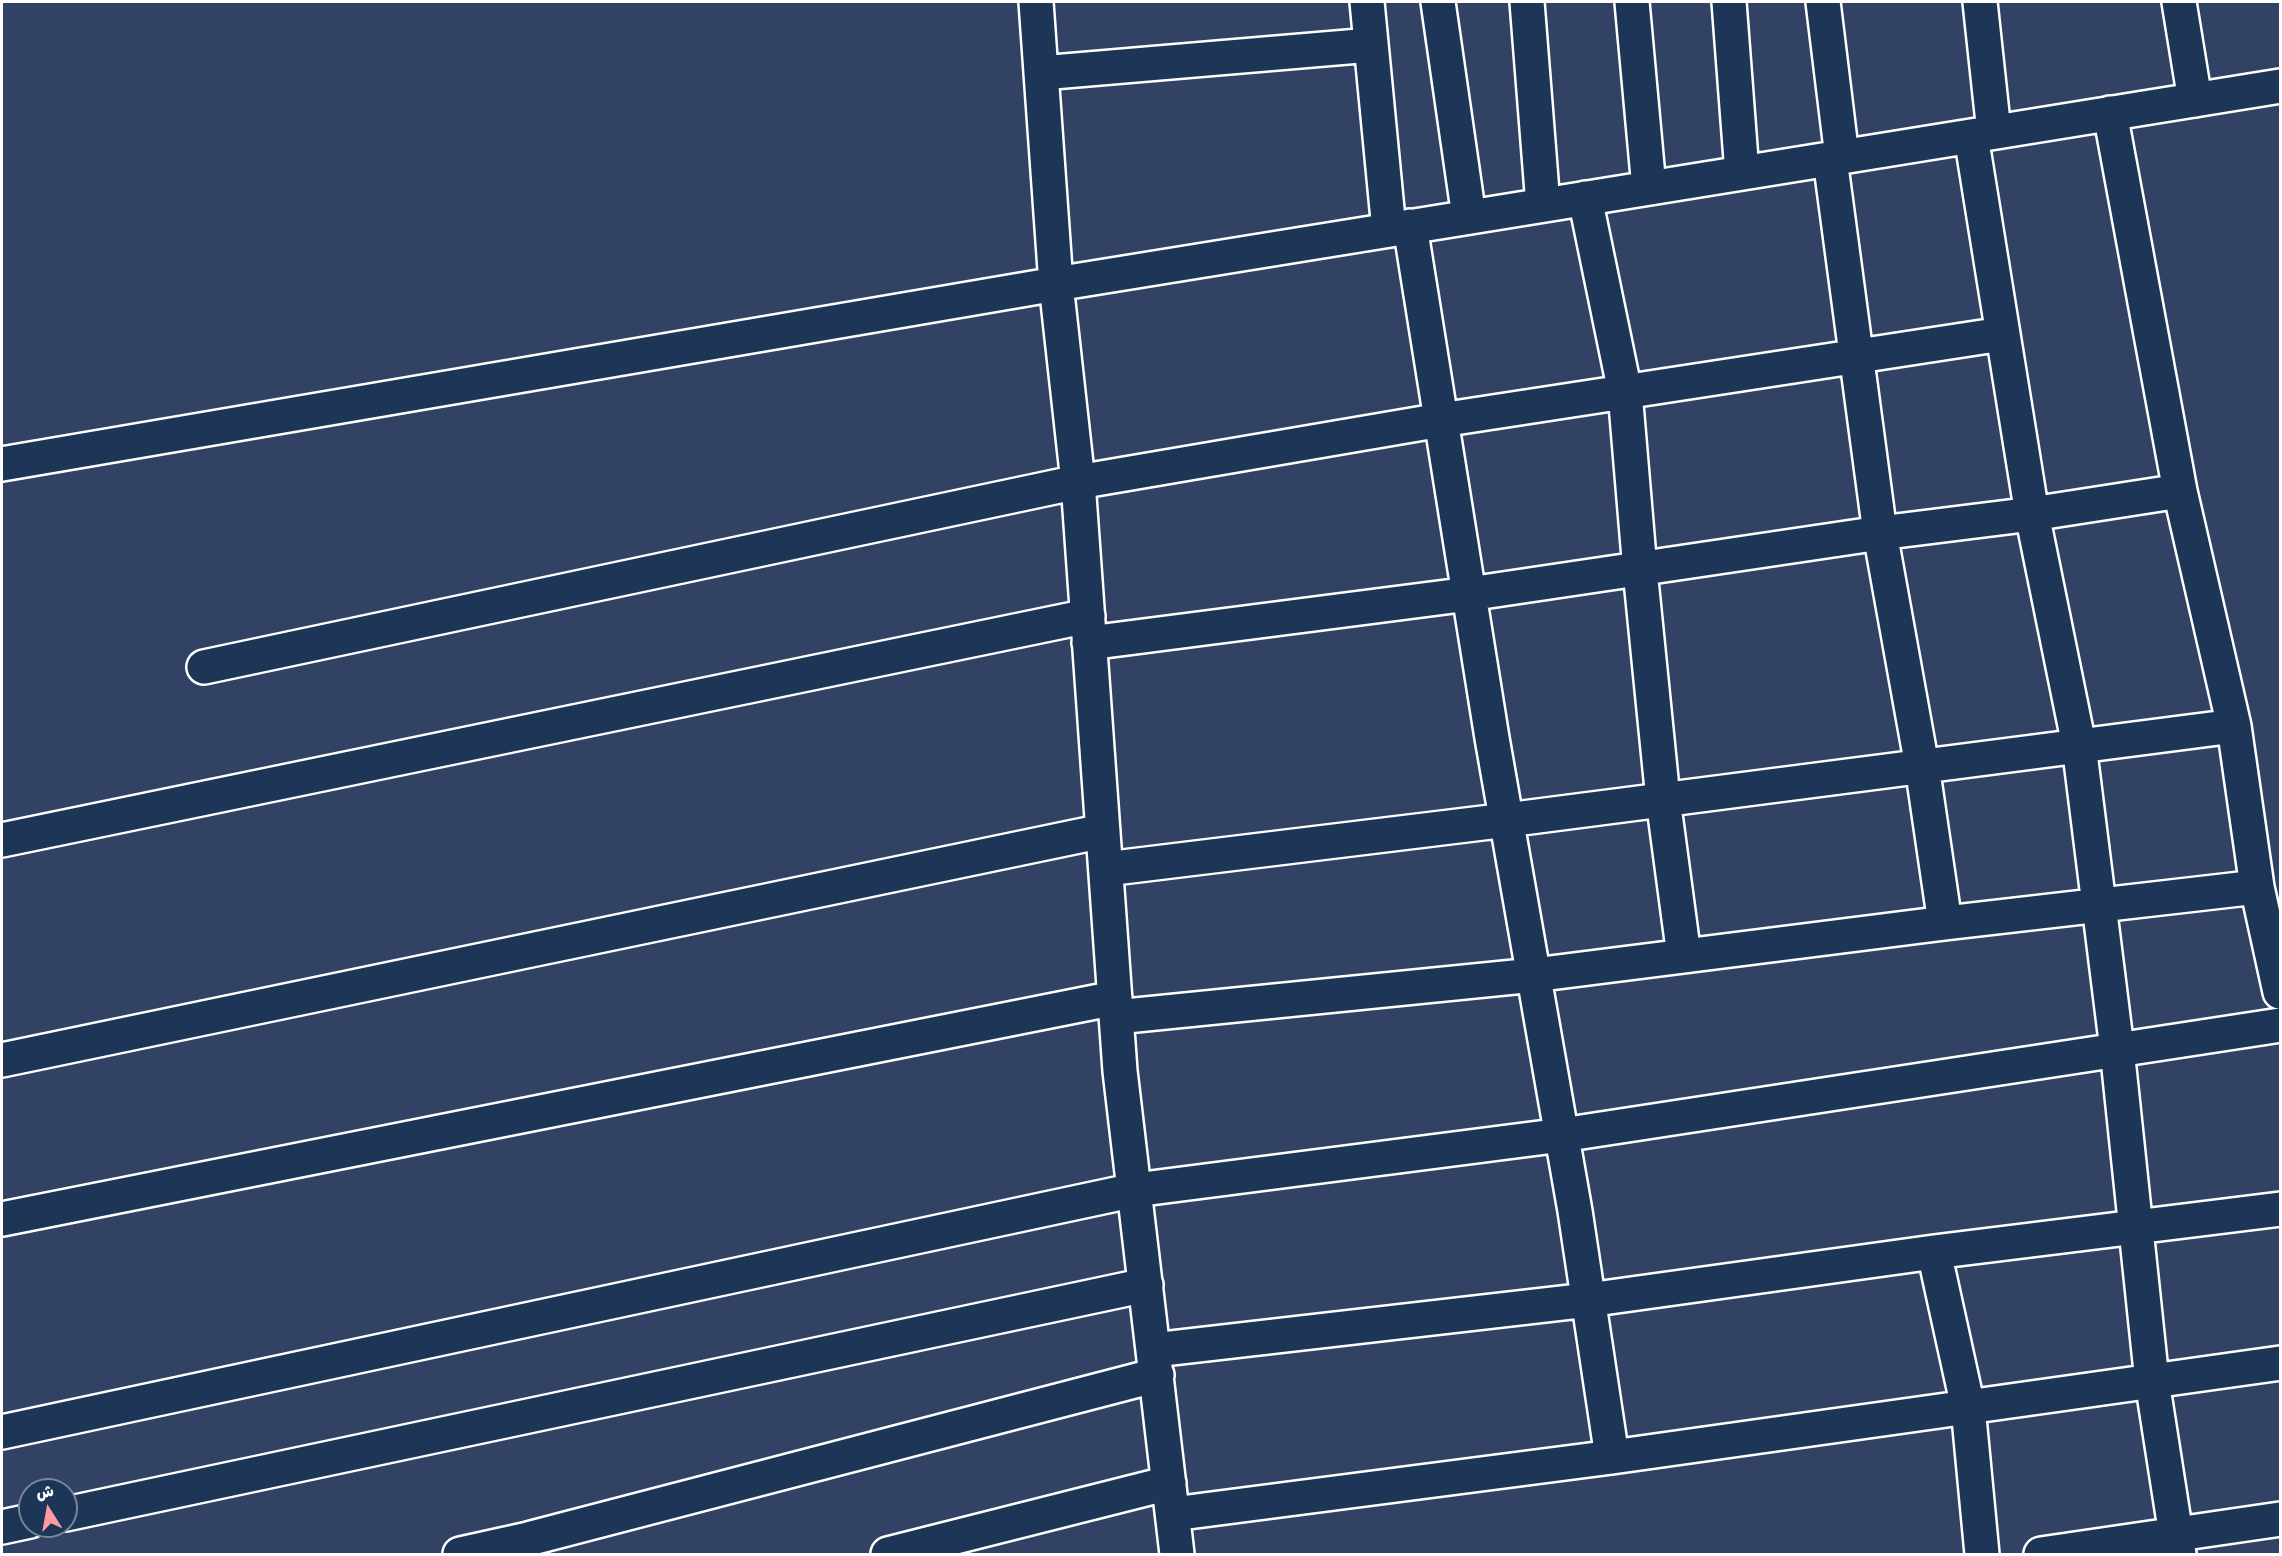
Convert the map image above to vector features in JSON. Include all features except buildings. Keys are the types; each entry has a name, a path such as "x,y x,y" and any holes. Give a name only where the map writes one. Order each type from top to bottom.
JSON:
{"street":[{"path":"1036,2 1056,284 1078,482 1120,1071 1177,1554"},
{"path":"1367,2 1371,45 1399,228 1441,420 1562,1135 1612,1457"},
{"path":"1438,2 1469,217"},
{"path":"1527,2 1543,205"},
{"path":"1632,2 1648,188"},
{"path":"1729,2 1742,173"},
{"path":"1822,2 1857,355 1880,533 1922,766 1945,923"},
{"path":"1980,2 1982,134 2002,334 2032,514 2079,745 2117,1049 2152,1381 2178,1544"},
{"path":"2179,2 2194,100"},
{"path":"1041,74 1371,45"},
{"path":"2,464 1056,284 2280,86"},
{"path":"2110,113 2180,491 2234,726 2257,887 2280,992"},
{"path":"1584,198 1625,392 1663,799 1684,956"},
{"path":"204,667 1078,482 1441,420 2002,334"},
{"path":"2,840 1089,629 1469,594 2180,491"},
{"path":"1106,869 1507,820 2234,726"},
{"path":"2,1060 1103,831"},
{"path":"2,1220 1116,1008 1534,975 2100,904 2257,887"},
{"path":"2,1432 1135,1190 1562,1135 2280,1024"},
{"path":"460,1554 528,1539 1156,1362 1934,1252 2280,1209"},
{"path":"1934,1252 1968,1407 1982,1554"},
{"path":"78,1511 1146,1285"},
{"path":"888,1554 1171,1498 1612,1457 2280,1363"},
{"path":"2041,1554 2178,1544 2280,1519"},
{"path":"2,1527 18,1524"}]}
